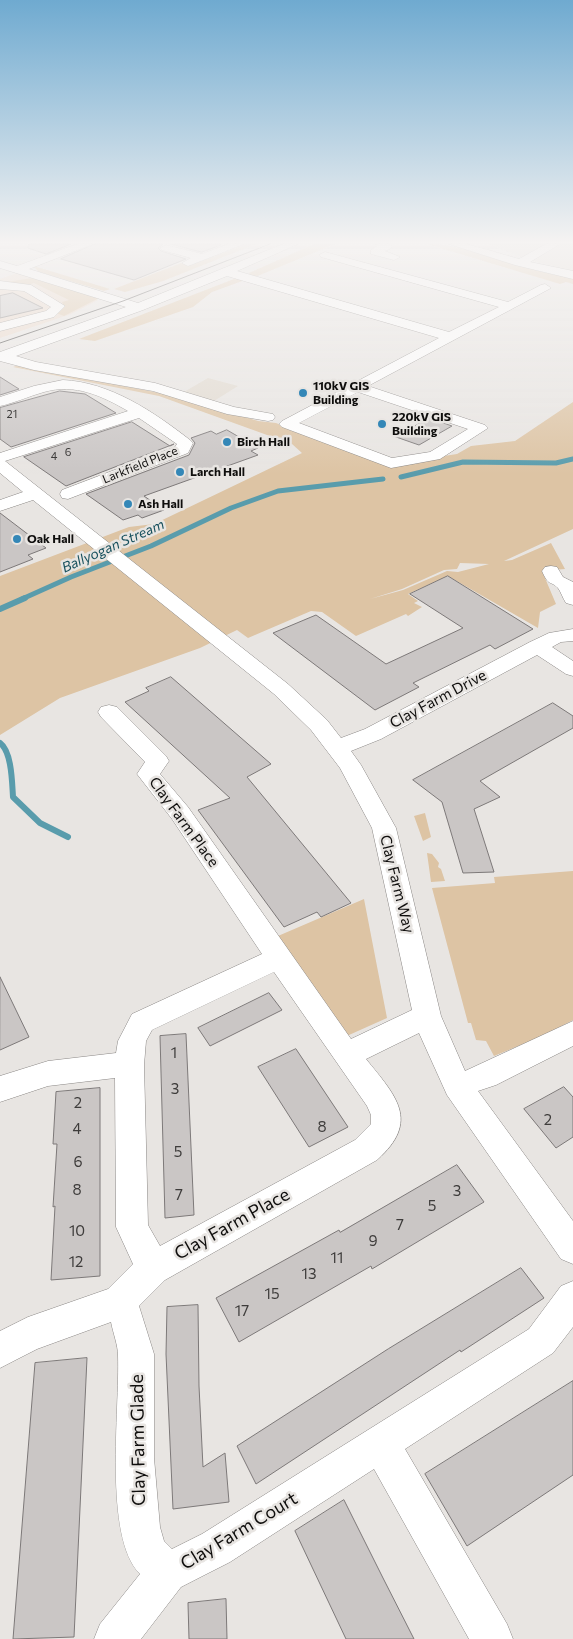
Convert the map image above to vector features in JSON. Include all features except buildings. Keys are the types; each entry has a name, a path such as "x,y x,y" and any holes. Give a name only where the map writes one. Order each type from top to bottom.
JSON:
{"street":[{"path":"0,327 25,320"},
{"path":"2,356 99,320"},
{"path":"396,320 451,337"},
{"path":"357,387 480,428 434,456 391,462 287,424 482,320"},
{"path":"2,356 34,366 154,388 232,411 268,417"},
{"name":"Larkfield Place","path":"0,402 64,383 105,392 185,443 182,450 68,494"},
{"path":"0,458 138,413"},
{"name":"Clay Farm Way","path":"0,465 305,710 350,765 384,828 427,1016 436,1042 457,1086 573,1248"},
{"path":"0,506 36,493"},
{"path":"551,571 555,580 565,584 573,599"},
{"name":"Clay Farm Drive","path":"337,748 373,734 537,646 556,637 573,634"},
{"path":"537,646 573,670"},
{"name":"Clay Farm Place","path":"0,1350 28,1335 119,1302 153,1268 366,1150 380,1137 387,1122 382,1106 180,813 148,774 158,761 122,717"},
{"path":"153,1268 132,1227 129,1066 132,1041 142,1022 279,958"},
{"path":"346,1055 427,1016"},
{"path":"457,1086 486,1076 573,1033"},
{"path":"0,1089 37,1076 70,1068 129,1066"},
{"name":"Clay Farm Court","path":"115,1639 167,1573 216,1548 541,1341 573,1298"},
{"name":"Clay Farm Glade","path":"119,1302 127,1318 136,1354 135,1458 140,1527 148,1553 167,1573"},
{"path":"380,1442 492,1639"}],"shaded area":[{"path":"0,320 52,320 0,338"},
{"path":"127,320 154,320 95,341 79,339"},
{"path":"19,365 185,398 258,421 276,423 385,465 457,454 471,446 515,441 573,402 573,529 504,561 512,560 551,543 565,569 542,571 556,604 540,612 538,628 448,576 408,594 418,601 414,603 422,607 408,616 406,614 356,636 322,612 311,611 248,638 237,630 200,648 60,698 0,735 0,576 129,527 154,524 302,453 292,444 159,396 13,367","holes":["460,563 489,564 458,572 447,571 403,590 370,599 402,589 444,570 457,569"]},
{"path":"208,378 238,386 214,401 184,392"},
{"path":"425,813 431,837 423,841 414,816"},
{"path":"427,853 432,854 439,863 438,867 441,869 445,881 431,882"},
{"path":"573,871 573,1020 545,1035 494,1056 486,1041 476,1040 471,1023 468,1023 432,888 495,883 494,877"},
{"path":"364,899 387,1018 349,1035 344,1034 271,939"}],"waterway":[{"name":"Ballyogan Stream","path":"401,477 463,462 556,463 573,459"},
{"name":"Ballyogan Stream","path":"22,599 71,577 151,546 231,508 278,491 383,479"},
{"name":"Ballyogan Stream","path":"0,609 25,598"},
{"path":"0,743 4,747 9,760 13,797 40,823 68,837"}],"tram line":[{"path":"0,343 66,320"}],"place":[{"name":"110kV GIS Building","path":"303,393"},
{"name":"220kV GIS Building","path":"382,424"},
{"name":"Birch Hall","path":"227,442"},
{"name":"Larch Hall","path":"180,472"},
{"name":"Ash Hall","path":"128,504"},
{"name":"Oak Hall","path":"17,539"}]}
